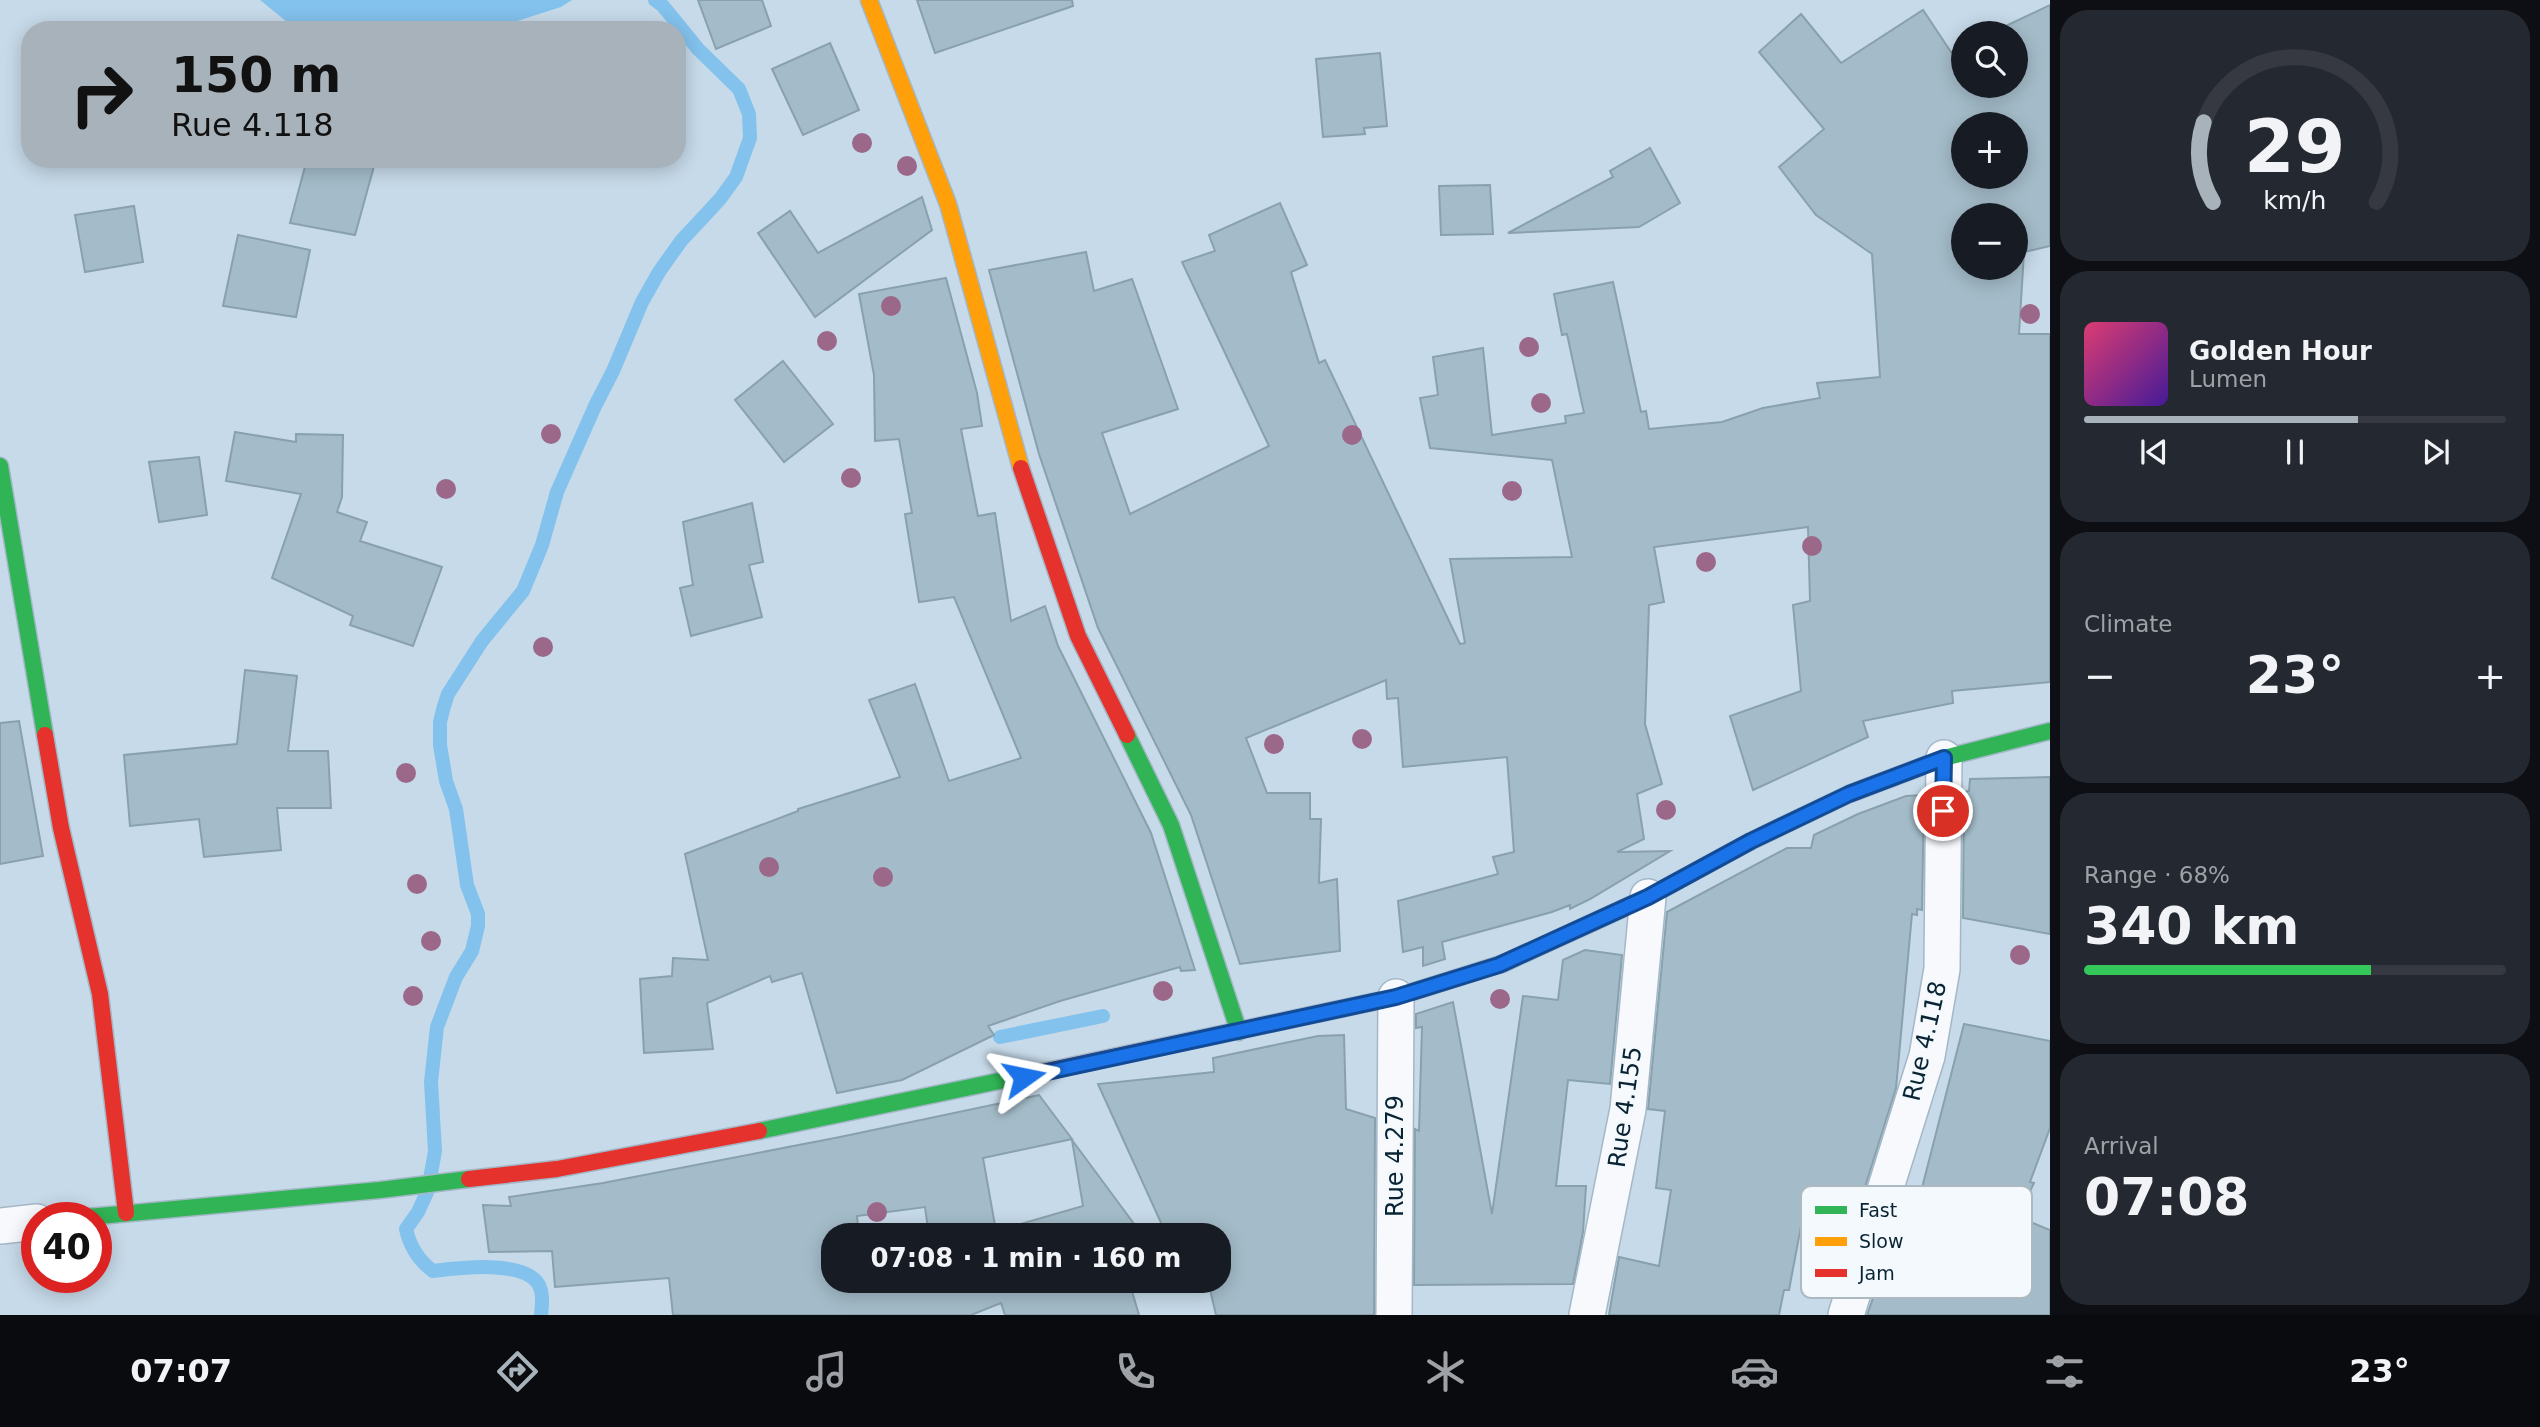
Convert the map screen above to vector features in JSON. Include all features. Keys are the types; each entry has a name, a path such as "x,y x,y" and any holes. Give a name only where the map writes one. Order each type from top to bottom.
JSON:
{"street":[{"path":"869,0 948,204 1018,460 1078,636 1171,825 1240,1032"},
{"path":"0,466 61,828 100,994 126,1213"},
{"path":"112,1214 380,1190 556,1169 835,1116 1396,997 1499,965 1648,897 1751,841 1849,794 1944,758 2050,731"},
{"name":"Rue 4.118","path":"1886,1186 1927,1056 1942,969 1944,758"},
{"name":"Rue 4.155","path":"1587,1315 1628,1109 1648,897"},
{"name":"Rue 4.279","path":"1394,1315 1396,997"},
{"path":"0,1226 21,1224"},
{"name":"Rue 4.118","path":"1846,1315 1851,1298"}],"water":[{"path":"260,0 572,0 561,7 517,21 286,21"}],"building":[{"path":"698,0 762,0 771,26 716,49"},
{"path":"917,0 1072,0 1073,6 935,53"},
{"path":"2050,5 2050,246 2028,251 2028,203 1951,203 1951,280 2022,280 2019,334 2050,334 2050,682 1952,691 1953,703 1863,721 1868,737 1753,790 1730,716 1801,691 1793,605 1810,601 1808,527 1654,547 1664,602 1649,605 1645,724 1662,784 1637,794 1644,839 1617,852 1670,851 1570,909 1570,905 1442,942 1445,959 1423,966 1423,947 1403,952 1398,901 1498,874 1493,857 1514,852 1507,757 1403,767 1398,698 1387,699 1386,680 1246,738 1267,793 1310,793 1310,819 1321,819 1319,883 1337,879 1340,951 1240,964 1191,815 1098,628 1039,454 989,270 1086,252 1094,291 1132,279 1178,409 1102,433 1130,514 1269,446 1182,262 1215,251 1209,235 1280,203 1307,265 1291,272 1319,363 1325,360 1460,644 1465,643 1450,559 1572,557 1552,460 1430,448 1420,398 1438,395 1433,357 1483,348 1492,435 1566,423 1565,416 1584,413 1567,334 1562,335 1554,294 1613,282 1641,412 1646,411 1649,429 1722,422 1763,408 1820,398 1817,383 1880,377 1872,254 1816,215 1779,167 1824,129 1759,52 1801,14 1841,63 1923,10 1951,52 1951,98 2028,98 2028,21 2016,21"},
{"path":"830,43 859,110 803,135 772,69"},
{"path":"1380,53 1387,126 1364,128 1365,134 1323,137 1316,59"},
{"path":"1650,148 1680,203 1639,227 1508,233 1613,177 1610,171"},
{"path":"305,168 374,168 355,235 290,223"},
{"path":"1490,185 1493,234 1441,235 1439,186"},
{"path":"922,197 932,230 815,317 758,233 790,211 818,253"},
{"path":"134,206 143,262 85,272 75,215"},
{"path":"238,235 310,250 296,317 223,306"},
{"path":"946,278 977,393 982,426 961,429 978,516 995,513 1011,621 1045,606 1058,646 1151,833 1195,970 1181,971 1180,967 1060,1001 988,1026 994,1035 902,1080 837,1093 802,973 772,982 770,976 707,1003 713,1049 644,1053 640,979 672,976 673,958 708,960 685,854 798,809 900,777 869,700 915,684 949,781 1021,758 954,597 919,602 905,514 912,513 899,439 875,441 874,375 859,294"},
{"path":"783,361 833,424 784,462 735,400"},
{"path":"235,432 296,442 296,434 343,435 342,497 337,512 367,522 360,541 442,567 413,646 350,625 353,616 272,578 301,494 226,481"},
{"path":"199,457 207,515 159,522 149,462"},
{"path":"752,503 763,562 749,565 762,617 691,636 680,588 693,585 683,522"},
{"path":"245,670 297,676 288,751 328,751 331,808 277,808 281,850 204,857 199,819 130,826 124,755 237,744"},
{"path":"19,721 43,856 0,864 0,723"},
{"path":"2050,777 2050,934 1963,918 1964,792 1969,791 1970,779"},
{"path":"1924,795 1922,910 1917,909 1917,915 1912,914 1896,1088 1865,1186 1801,1186 1801,1226 1789,1290 1784,1290 1779,1315 1609,1315 1619,1257 1659,1266 1671,1190 1656,1188 1665,1111 1648,1109 1667,912 1787,848 1811,848 1814,835 1858,814 1906,796"},
{"path":"1585,950 1622,955 1610,1084 1568,1080 1556,1186 1586,1186 1583,1232 1573,1284 1414,1285 1415,1129 1419,1131 1422,1027 1416,1028 1416,1014 1453,1002 1492,1214 1523,996 1558,1000 1563,960"},
{"path":"1964,1024 2050,1041 2050,1128 2030,1182 2034,1183 2032,1187 1922,1186"},
{"path":"1344,1035 1346,1109 1375,1118 1374,1315 1216,1315 1211,1293 1231,1293 1231,1223 1161,1223 1098,1084 1214,1072 1213,1058 1318,1036"},
{"path":"1039,1095 1072,1139 983,1158 995,1223 927,1223 925,1207 857,1216 858,1223 821,1223 821,1293 1133,1293 1139,1315 1005,1315 1001,1303 971,1315 673,1315 669,1278 555,1287 552,1251 489,1252 483,1205 511,1206 509,1197 603,1183"},
{"path":"1072,1140 1133,1223 1024,1223 1083,1206"},
{"path":"2032,1223 2050,1230 2050,1315 1867,1315 1873,1298 2032,1298"}],"waterway":[{"path":"655,0 675,21"},
{"path":"541,1315 541,1290 537,1282 528,1275 488,1267 433,1271 415,1253 406,1229 428,1190 435,1151 431,1082 437,1027 456,977 472,951 478,926 478,914 467,885 456,809 446,781 440,745 440,722 448,694 482,641 523,591 542,545 557,492 642,302 681,241 720,199 736,177 750,138 749,114 739,89 686,34"},
{"path":"1000,1037 1103,1016"}],"traffic: fast":[{"path":"0,466 45,735"},
{"path":"1504,963 1648,897 1751,841 1849,794 1944,758 2050,731"},
{"path":"1127,735 1171,825 1239,1032"},
{"path":"759,1131 1033,1074"},
{"path":"112,1215 469,1179"}],"traffic: slow":[{"path":"869,0 948,204 1021,468"}],"traffic: jam":[{"path":"1021,468 1078,636 1127,735"},
{"path":"45,735 61,828 100,994 126,1213"},
{"path":"1033,1074 1396,997 1504,963"},
{"path":"469,1179 557,1169 759,1131"}],"route":[{"path":"1024,1077 1396,997 1499,965 1648,897 1751,841 1849,794 1944,758 1943,811"}]}
